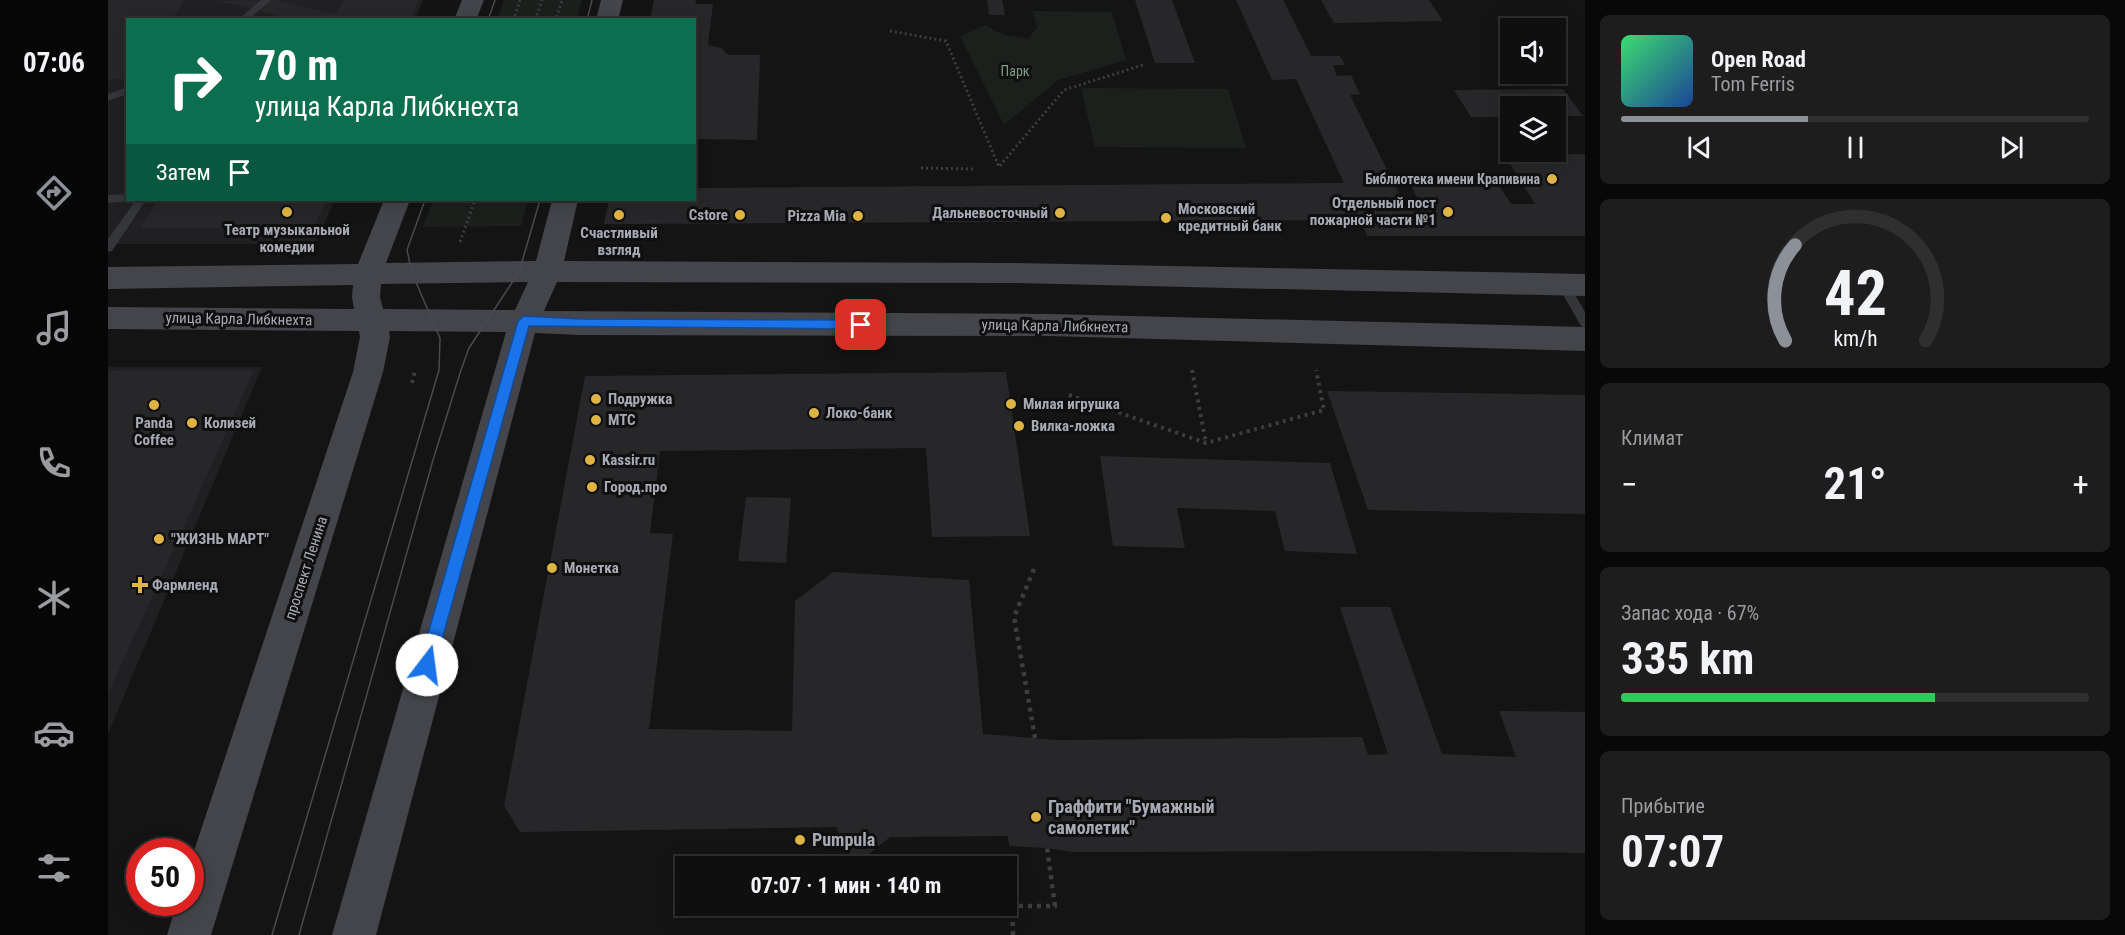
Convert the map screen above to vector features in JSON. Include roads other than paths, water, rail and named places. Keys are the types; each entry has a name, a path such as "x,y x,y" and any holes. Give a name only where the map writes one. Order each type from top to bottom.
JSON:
{"main road":[{"path":"466,18 473,0"},
{"path":"608,18 612,0"},
{"name":"проспект Ленина","path":"189,935 368,372 375,337 369,320 366,297 368,274 397,201"},
{"path":"354,935 524,321 548,271 565,201"},
{"path":"108,278 548,271 1002,273 1574,284"},
{"name":"улица Карла Либкнехта","path":"108,318 524,321 592,324 1061,326 1585,339"}],"lane":[{"path":"244,18 267,0"},
{"path":"108,98 126,91"},
{"path":"108,199 126,198"},
{"path":"108,248 140,201"},
{"path":"1574,284 1585,323"}],"tram line":[{"path":"489,18 495,0"},
{"path":"588,18 592,0"},
{"path":"272,935 439,370 440,338 412,273 407,250 425,201"},
{"path":"299,935 433,460 461,370 469,348 519,272 540,201"}],"place":[{"name":"Библиотека имени Крапивина","path":"1552,179"},
{"name":"Театр музыкальной комедии","path":"287,212"},
{"name":"Отдельный пост пожарной части №1","path":"1448,212"},
{"name":"Дальневосточный","path":"1060,213"},
{"name":"Счастливый взгляд","path":"619,215"},
{"name":"Cstore","path":"740,215"},
{"name":"Pizza Mia","path":"858,216"},
{"name":"Московский кредитный банк","path":"1166,218"},
{"name":"Подружка","path":"596,399"},
{"name":"Милая игрушка","path":"1011,404"},
{"name":"Panda Coffee","path":"154,405"},
{"name":"Локо-банк","path":"814,413"},
{"name":"МТС","path":"596,420"},
{"name":"Колизей","path":"192,423"},
{"name":"Вилка-ложка","path":"1019,426"},
{"name":"Kassir.ru","path":"590,460"},
{"name":"Город.про","path":"592,487"},
{"name":"\"ЖИЗНЬ МАРТ\"","path":"159,539"},
{"name":"Монетка","path":"552,568"},
{"name":"Фармленд","path":"140,585"},
{"name":"Граффити \"Бумажный самолетик\"","path":"1036,817"},
{"name":"Pumpula","path":"800,840"}],"park label":[{"name":"Парк","path":"1015,71"}]}
